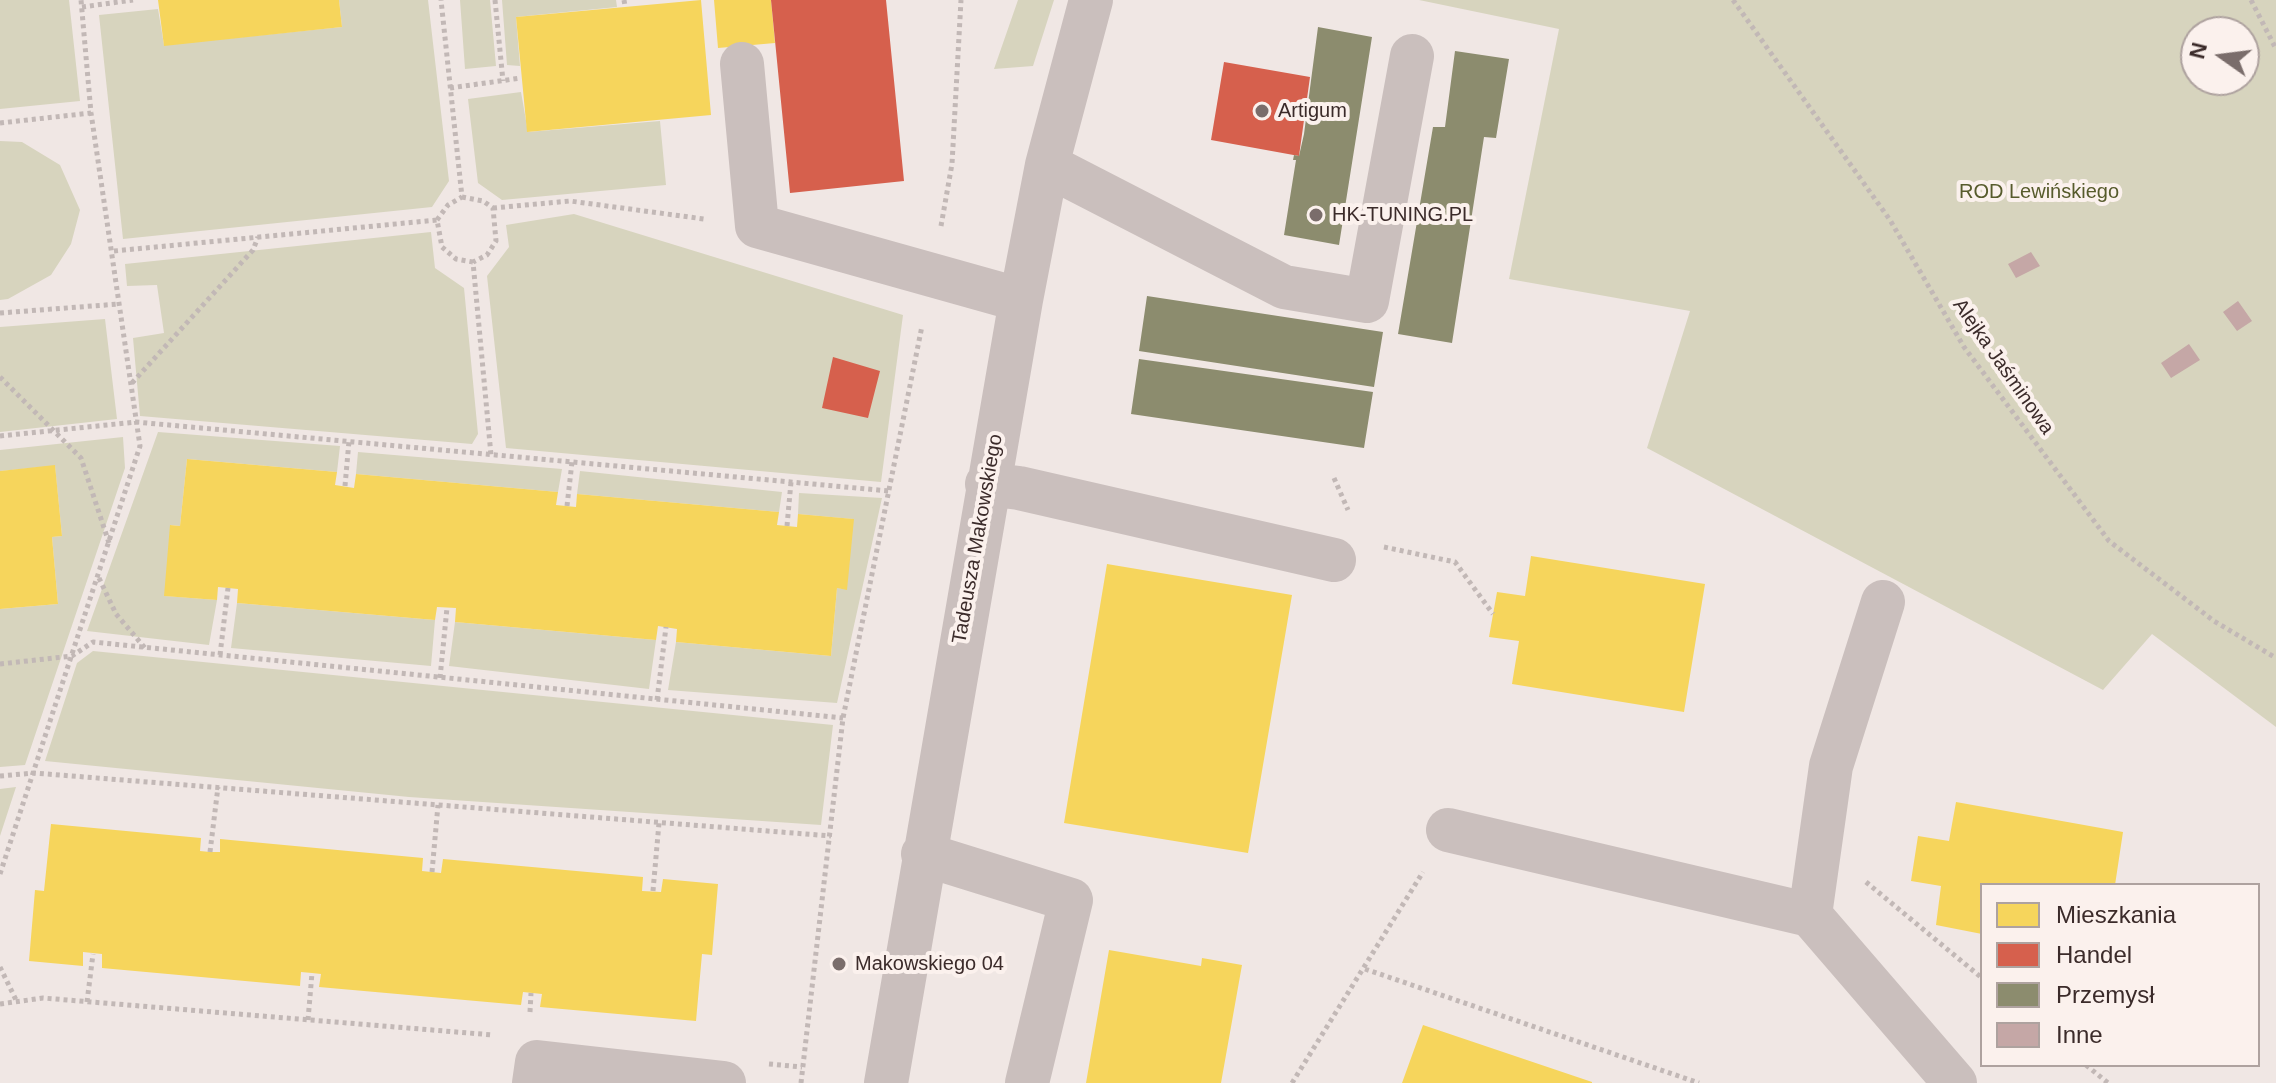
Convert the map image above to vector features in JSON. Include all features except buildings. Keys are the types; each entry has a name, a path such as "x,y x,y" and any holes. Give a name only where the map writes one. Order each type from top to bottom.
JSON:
{"street":[{"name":"Tadeusza Makowskiego","path":"886,1083 923,854 1021,300 1047,165 1091,0"},
{"path":"1047,165 1284,287 1367,301 1412,56"},
{"path":"742,64 757,226 1021,300"},
{"path":"987,484 1019,488 1334,560"},
{"path":"1810,915 1831,766 1883,602"},
{"path":"1448,830 1810,915 1955,1083"},
{"path":"923,854 1071,900 1027,1083"},
{"path":"535,1072 724,1083"}],"path":[{"path":"0,874 140,446 114,251 91,113 82,4 133,0"},
{"path":"441,0 462,197"},
{"path":"495,0 503,81"},
{"path":"801,1083 843,718 952,164 961,0"},
{"name":"Alejka Jaśminowa","path":"1733,0 1890,220 1964,347 2109,541 2214,621 2276,658"},
{"path":"2251,0 2276,49"},
{"path":"450,88 521,78"},
{"path":"0,123 91,113"},
{"path":"493,208 496,241 487,255 473,262 456,259 442,247 437,220 448,205 462,197 483,201 493,208 570,201 757,226"},
{"path":"114,251 437,220"},
{"path":"132,384 253,250 258,237"},
{"path":"473,262 491,455"},
{"path":"0,313 119,304"},
{"path":"0,377 81,458 109,544"},
{"path":"0,436 136,422 889,491"},
{"path":"345,486 349,441"},
{"path":"567,506 572,462"},
{"path":"1334,478 1351,516"},
{"path":"787,526 791,482"},
{"path":"1376,545 1455,562 1493,614"},
{"path":"98,577 116,614 145,648"},
{"path":"220,655 228,588"},
{"path":"440,678 447,608"},
{"path":"657,700 666,627"},
{"path":"0,664 72,656 93,642 843,718"},
{"path":"0,776 34,773 831,836"},
{"path":"210,852 218,787"},
{"path":"432,872 438,805"},
{"path":"653,891 659,823"},
{"path":"1292,1083 1448,830"},
{"path":"1818,842 1980,976"},
{"path":"87,1002 93,954"},
{"path":"0,967 17,1002"},
{"path":"1365,969 1699,1083"},
{"path":"308,1020 312,973"},
{"path":"0,1004 43,998 506,1036 535,1072"},
{"path":"2088,1067 2108,1083"}],"green space":[{"path":"0,0 69,0 80,101 0,109"},
{"path":"339,0 428,0 449,181 432,207 123,239 99,15 158,9 164,45 342,27"},
{"path":"460,0 490,0 496,66 465,69"},
{"path":"502,0 616,0 617,7 516,17 520,66 507,65"},
{"path":"1018,0 1054,0 1033,66 994,69"},
{"name":"ROD Lewińskiego","path":"1419,0 2276,0 2276,727 2152,634 2103,690 1647,448 1690,311 1509,279 1559,29"},
{"path":"521,92 528,132 660,121 666,185 502,200 478,183 468,99"},
{"path":"0,141 22,142 60,165 80,210 71,244 51,275 8,299 0,300"},
{"path":"574,214 903,315 881,482 506,448 487,276 509,247 506,225"},
{"path":"431,232 435,268 464,288 478,434 472,444 140,416 133,338 164,333 157,285 127,286 125,264"},
{"path":"105,319 117,419 0,432 0,327"},
{"path":"158,432 340,446 337,472 187,459 180,526 171,525 165,596 217,600 209,645 87,631"},
{"path":"123,437 125,468 25,765 0,767 0,609 58,604 52,537 62,536 55,466 0,471 0,450"},
{"path":"358,452 562,469 558,492 356,474"},
{"path":"580,471 782,492 779,512 577,494"},
{"path":"799,493 882,498 837,703 668,690 676,642 831,656 837,588 846,589 853,519 798,514"},
{"path":"237,603 435,620 431,666 231,648"},
{"path":"455,622 656,640 649,689 449,666"},
{"path":"93,651 833,725 821,825 409,797 45,761 77,663"},
{"path":"16,787 0,836 0,789"}],"place":[{"name":"Artigum","path":"1262,111"},
{"name":"HK-TUNING.PL","path":"1316,215"},
{"name":"Makowskiego 04","path":"839,964"}]}
